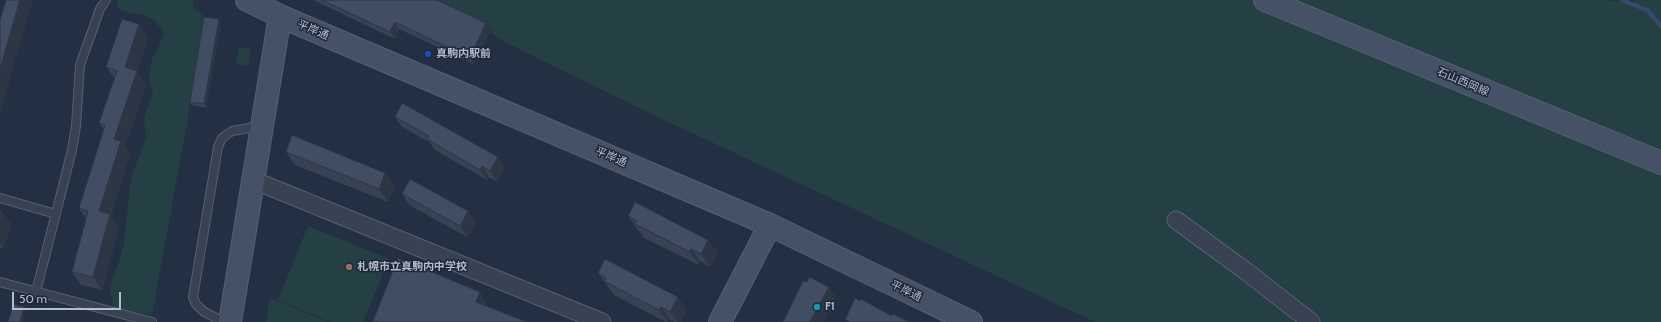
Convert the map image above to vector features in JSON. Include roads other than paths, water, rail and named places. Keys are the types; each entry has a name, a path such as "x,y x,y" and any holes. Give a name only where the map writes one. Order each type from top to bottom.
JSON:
{"street":[{"name":"平岸通","path":"247,0 280,16 770,226 971,322"},
{"name":"石山西岡線","path":"1264,0 1661,163"},
{"path":"230,322 280,16"},
{"path":"253,180 602,322"},
{"path":"1176,220 1247,272 1311,322"},
{"path":"720,322 770,226"}],"lane":[{"path":"36,292 67,171 76,126 80,65 100,9 106,0"},
{"path":"223,322 203,311 196,304 193,297 218,147 222,138 232,131 262,125"},
{"path":"0,198 56,214"},
{"path":"0,282 152,322"}],"waterway":[{"path":"1622,0 1647,10 1661,26"}],"place":[{"name":"真駒内駅前","path":"428,54"},
{"name":"札幌市立真駒内中学校","path":"349,267"},
{"name":"F1","path":"817,307"}]}
